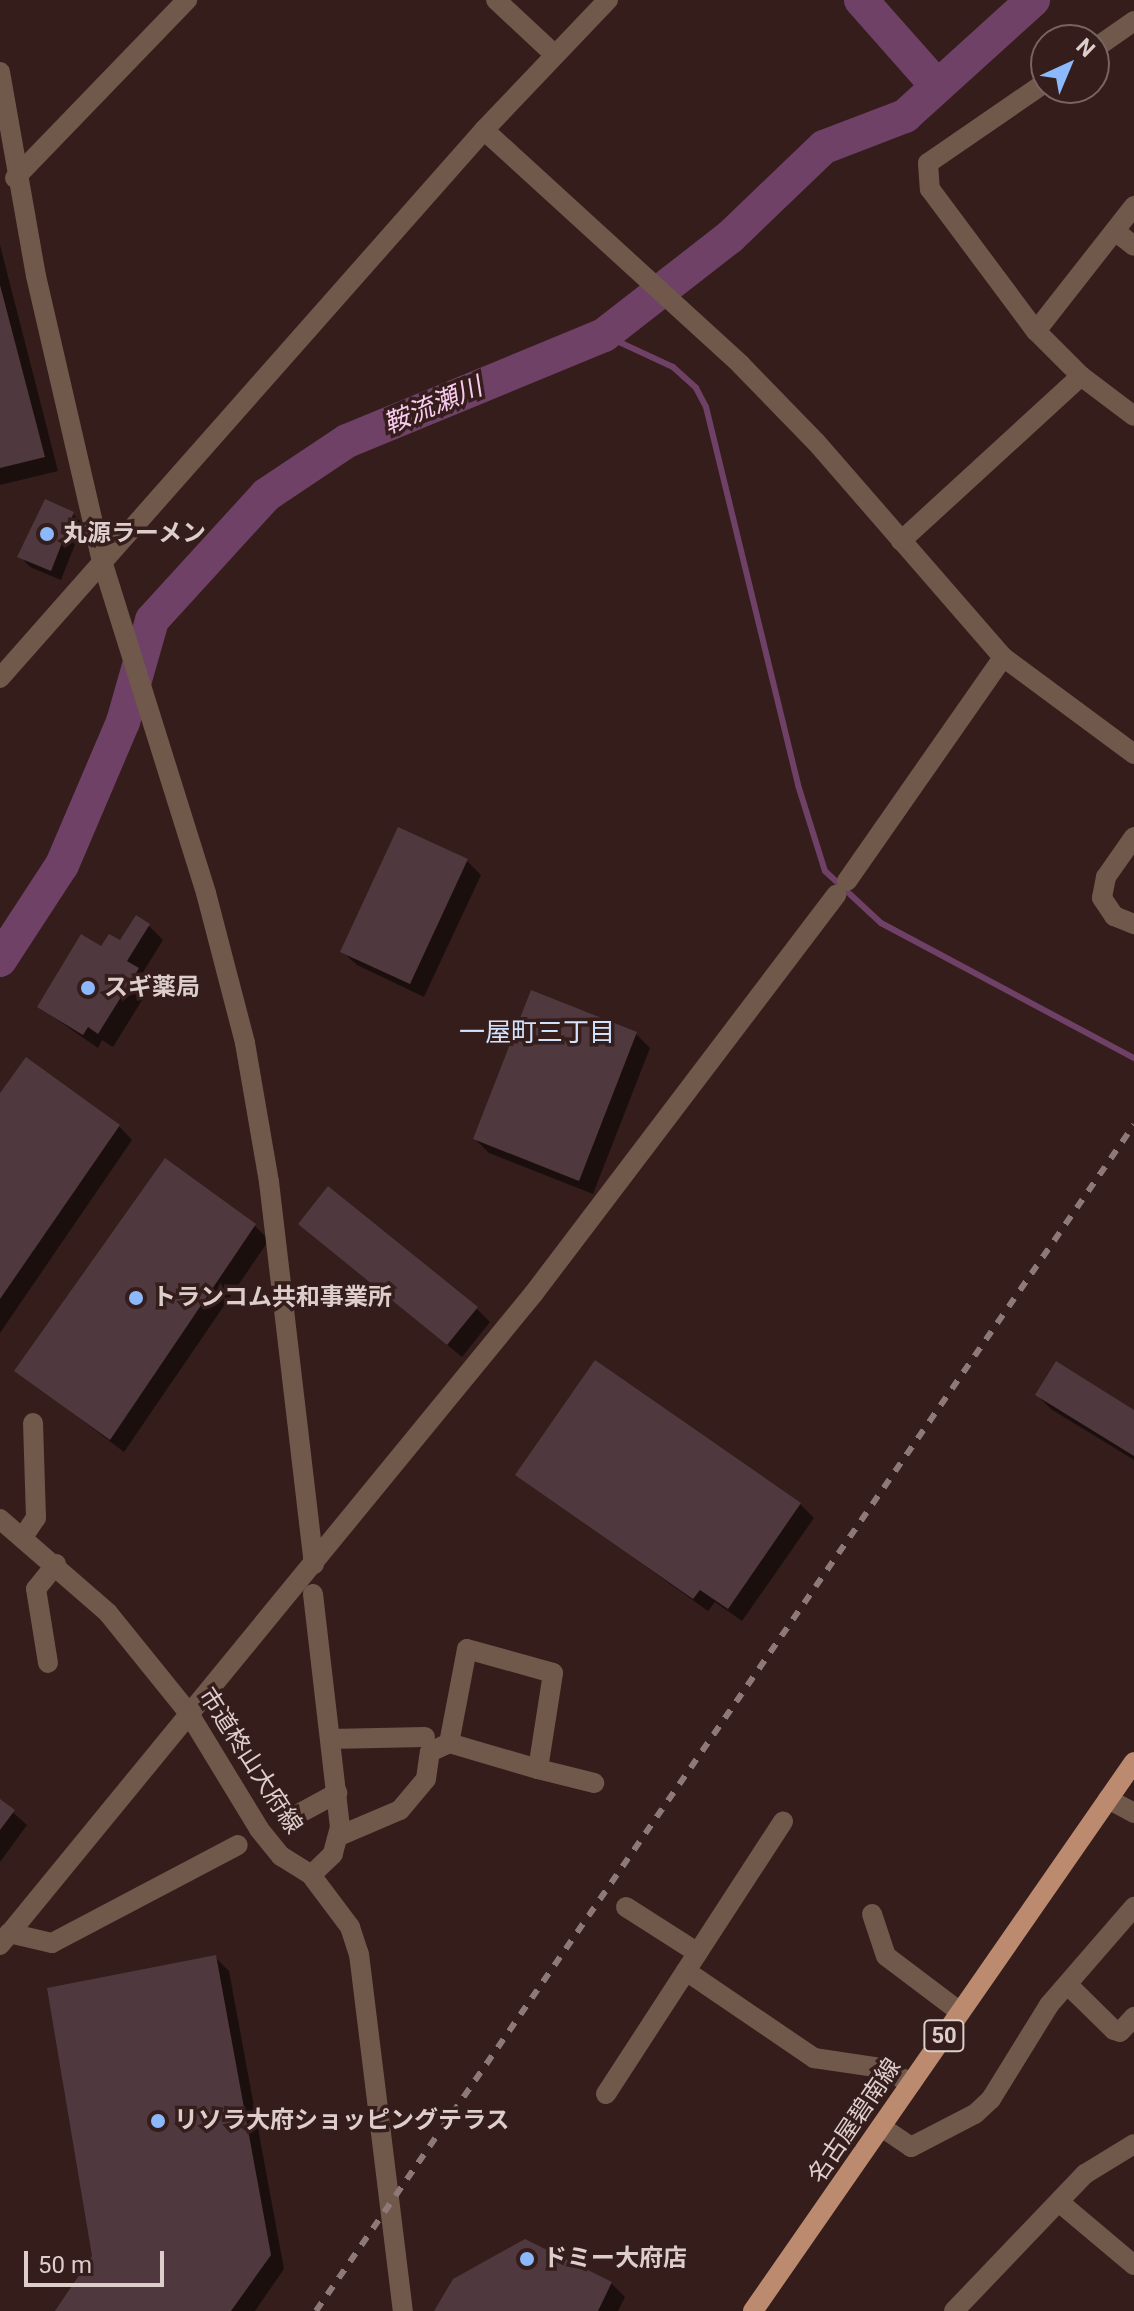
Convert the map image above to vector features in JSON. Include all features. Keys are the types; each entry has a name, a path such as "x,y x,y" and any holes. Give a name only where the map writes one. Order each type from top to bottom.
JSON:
{"main road":[{"name":"名古屋碧南線","path":"753,2311 883,2128 1134,1762"}],"street":[{"path":"15,178 187,0"},
{"path":"496,0 554,54"},
{"path":"0,678 484,130 608,0"},
{"path":"1110,38 1134,21"},
{"path":"0,72 15,178 102,561 206,893 245,1043 275,1228 314,1564"},
{"path":"1030,93 928,163 930,189 1036,331 1081,376 1134,416"},
{"path":"484,130 691,319 816,442 1003,657 1134,754"},
{"path":"1036,331 1134,206"},
{"path":"1115,231 1134,246"},
{"path":"901,541 1081,376"},
{"path":"5,1939 534,1293 841,888 1003,657"},
{"path":"1134,837 1106,877 1102,898 1114,916 1134,924"},
{"path":"23,1537 36,1518 33,1423"},
{"name":"市道柊山大府線","path":"0,1519 56,1564 108,1613 188,1712 259,1829 281,1856 311,1875 350,1927 359,1954 403,2311"},
{"path":"48,1663 36,1589 56,1564"},
{"path":"311,1875 333,1854 339,1836 337,1793 313,1594"},
{"path":"449,1743 467,1649 553,1673 538,1769"},
{"path":"330,1739 425,1737"},
{"path":"339,1836 400,1810 426,1779 430,1752 449,1743 594,1783"},
{"path":"289,1819 337,1793"},
{"path":"1108,1799 1134,1813"},
{"path":"606,2094 783,1821"},
{"path":"5,1939 52,1943 238,1845"},
{"path":"626,1907 698,1953"},
{"path":"872,1914 886,1956 960,2012"},
{"path":"883,2128 911,2147 975,2114 1007,2075 1049,2005 1132,1915"},
{"path":"686,1971 814,2058 882,2068 911,2083"},
{"path":"1068,1985 1114,2030 1120,2032 1134,2017"},
{"path":"961,2309 1085,2174 1134,2144"},
{"path":"1059,2202 1134,2265"}],"building":[{"path":"0,285 45,457 0,468"},
{"name":"丸源ラーメン","path":"45,499 74,512 51,571 17,557"},
{"path":"398,827 468,859 410,984 340,952"},
{"name":"スギ薬局","path":"136,915 150,924 127,961 139,968 98,1034 88,1027 83,1035 37,1007 81,934 101,946 109,934 120,940"},
{"path":"531,990 637,1032 579,1181 473,1139"},
{"path":"26,1057 120,1125 0,1299 0,1093"},
{"name":"トランコム共和事業所","path":"165,1158 256,1224 110,1440 14,1371"},
{"path":"328,1186 478,1307 447,1345 298,1224"},
{"path":"595,1360 801,1503 728,1609 700,1590 693,1599 515,1475"},
{"path":"1056,1361 1134,1410 1134,1456 1035,1395"},
{"path":"0,1799 15,1810 0,1830"},
{"name":"リソラ大府ショッピングテラス","path":"216,1955 271,2255 231,2311 55,2311 92,2256 47,1988"},
{"name":"ドミー大府店","path":"525,2239 612,2282 598,2311 434,2311 453,2279"}],"waterway":[{"path":"861,0 937,86"},
{"name":"鞍流瀬川","path":"0,960 62,865 123,722 152,620 266,495 347,441 604,335 730,237 824,147 905,116 1033,0"},
{"path":"604,335 673,367 696,388 706,407 798,785 825,871 881,923 1134,1058"}],"railway":[{"path":"316,2311 1134,1125"}],"place":[{"name":"丸源ラーメン","path":"47,534"},
{"name":"スギ薬局","path":"88,988"},
{"name":"トランコム共和事業所","path":"136,1298"},
{"name":"リソラ大府ショッピングテラス","path":"158,2121"},
{"name":"ドミー大府店","path":"527,2259"}],"district":[{"name":"一屋町三丁目","path":"537,1033"}]}
